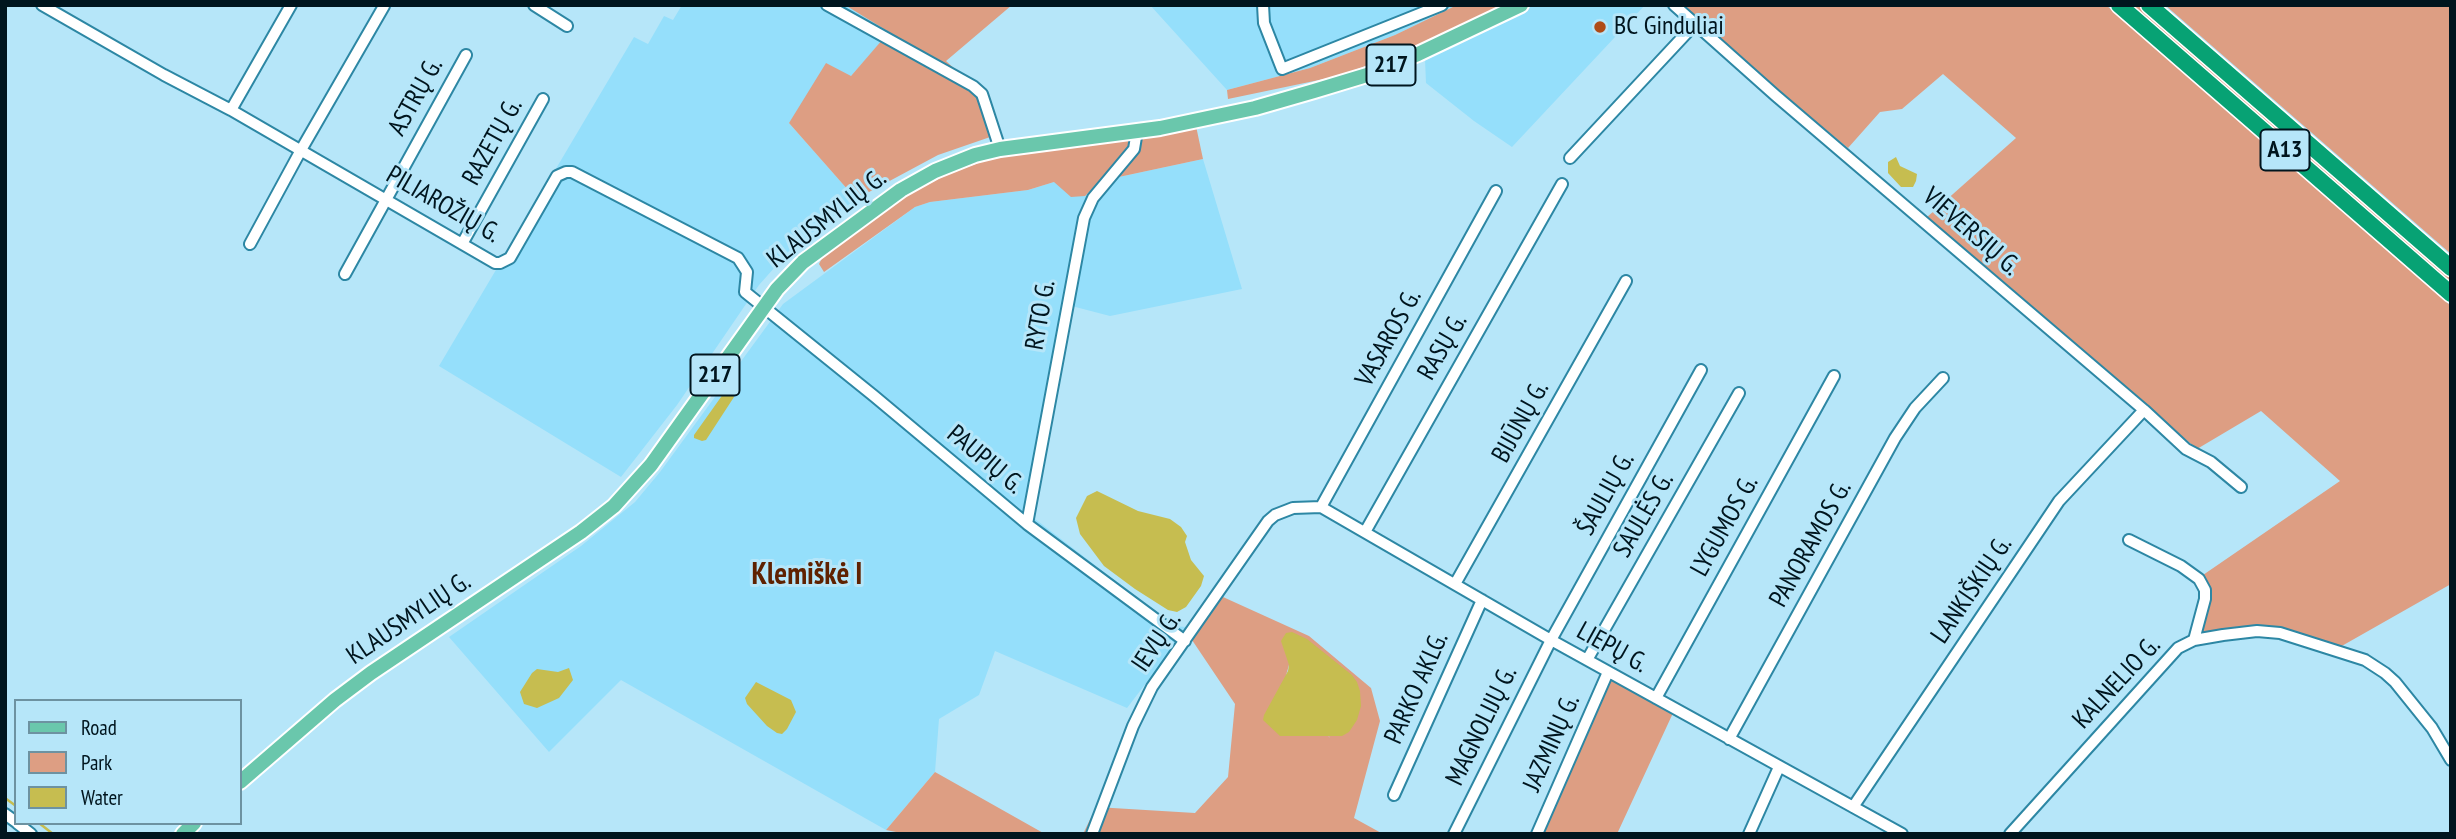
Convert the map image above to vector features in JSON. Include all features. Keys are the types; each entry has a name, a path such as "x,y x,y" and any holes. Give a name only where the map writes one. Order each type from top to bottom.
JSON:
{"highway":[{"name":"A13","path":"2119,5 2451,294"},
{"name":"A13","path":"2149,5 2451,268"}],"main road":[{"name":"KLAUSMYLIŲ G.","path":"242,780 353,686 581,532 614,506 650,465 763,306 803,262 901,190 952,163 1000,149 1138,131 1255,108 1367,75 1464,34 1521,5"}],"street":[{"name":"PILIAROŽIŲ G.","path":"42,5 231,110 495,263 506,261 556,176 572,172 738,258 747,272 745,292 763,306"},
{"path":"231,110 291,5"},
{"path":"534,5 567,26"},
{"path":"827,5 973,86 982,94 1000,149"},
{"path":"1264,5 1264,23 1282,69 1442,5"},
{"name":"VIEVERSIŲ G.","path":"1674,5 2186,449 2211,462 2241,488"},
{"path":"250,244 384,6"},
{"path":"1570,158 1695,24"},
{"name":"ASTRŲ G.","path":"345,274 466,55"},
{"name":"RAZETŲ G.","path":"462,244 543,99"},
{"name":"RYTO G.","path":"1027,524 1084,218 1093,198 1134,149 1138,131"},
{"name":"RASŲ G.","path":"1365,532 1562,184"},
{"name":"VASAROS G.","path":"1321,507 1496,191"},
{"name":"BIJŪNŲ G.","path":"1455,584 1626,281"},
{"name":"PAUPIŲ G.","path":"763,306 1027,524 1185,640"},
{"name":"ŠAULIŲ G.","path":"1551,639 1701,370"},
{"name":"LYGUMOS G.","path":"1656,698 1834,376"},
{"name":"PANORAMOS G.","path":"1729,739 1895,438 1915,408 1943,378"},
{"name":"SAULĖS G.","path":"1587,660 1740,393"},
{"name":"LANKIŠKIŲ G.","path":"1853,807 2059,500 2144,410"},
{"name":"LIEPŲ G.","path":"1300,507 1321,507 1587,660 1902,834"},
{"name":"IEVŲ G.","path":"1092,834 1133,726 1152,687 1268,521 1285,510 1300,507"},
{"path":"2129,540 2181,566 2199,579 2205,590 2205,599 2194,640"},
{"name":"PARKO AKLG.","path":"1394,795 1482,600"},
{"name":"KALNELIO G.","path":"2010,834 2178,648 2194,640 2257,631 2280,633 2365,660 2395,682 2432,728 2451,760"},
{"name":"MAGNOLIJŲ G.","path":"1454,834 1551,639"},
{"name":"JAZMINŲ G.","path":"1536,834 1608,671"},
{"path":"1749,834 1779,766"}],"shaded area":[{"path":"682,5 845,5 890,32 851,76 789,123 856,199 791,249 759,285 677,405 621,477 439,366 634,37 648,44 664,16 673,20"},
{"path":"1150,5 1457,5 1395,35 1310,68 1227,90"},
{"path":"1533,5 1645,5 1512,147 1426,83 1425,59"},
{"path":"1203,159 1242,289 1110,316 1064,304 1026,512 1174,626 1185,627 1190,624 1199,629 1192,640 1160,665 1127,708 995,651 979,695 939,719 935,772 886,830 621,680 549,752 449,637 581,546 635,502 783,304 915,207 930,202 1028,190 1054,182 1100,181"}],"green space":[{"path":"845,5 1012,5 946,61 982,94 996,135 938,155 856,199 789,123 826,63 851,76 889,32"},
{"path":"1457,5 1503,5 1447,33 1343,75 1228,99 1227,90 1310,68 1395,35"},
{"path":"1678,5 2106,5 2451,306 2451,584 2340,647 2280,628 2252,626 2198,634 2209,606 2210,588 2203,575 2340,481 2261,411 2197,449 1926,218 2016,138 1943,74 1902,109 1880,112 1848,148"},
{"path":"2128,5 2139,5 2451,276 2451,286"},
{"path":"2165,5 2451,5 2451,254"},
{"path":"1196,126 1203,159 1100,181 1085,196 1071,197 1054,182 1028,190 930,202 915,207 824,272 819,264 823,256 906,196 948,174 990,159"},
{"path":"1223,597 1309,636 1371,688 1380,721 1354,818 1383,834 1083,834 1096,807 1195,813 1228,777 1235,704 1192,640","holes":["1289,665 1330,738 1285,679"]},
{"path":"1611,680 1673,713 1617,834 1540,834"},
{"path":"935,772 1045,834 906,834 886,830"}],"water":[{"path":"1896,157 1900,166 1917,174 1913,187 1901,187 1888,173 1888,162"},
{"path":"726,390 731,391 734,397 706,440 694,438 694,435"},
{"path":"1097,491 1138,511 1170,519 1181,527 1187,536 1185,542 1191,560 1204,576 1201,586 1186,607 1177,612 1168,610 1104,566 1080,534 1076,518 1087,496"},
{"path":"1292,632 1307,639 1357,682 1361,706 1357,720 1349,732 1342,736 1280,736 1263,720 1288,671 1289,665 1281,641 1286,633"},
{"path":"569,668 573,680 559,698 537,708 524,704 520,692 537,669 558,672"},
{"path":"756,682 791,700 796,712 782,734 767,726 747,704 745,698"}],"waterway":[{"path":"5,798 14,805"},
{"path":"42,825 53,834"}],"place":[{"name":"BC Ginduliai","path":"1600,27"}],"district":[{"name":"Klemiškė I","path":"807,575"}]}
